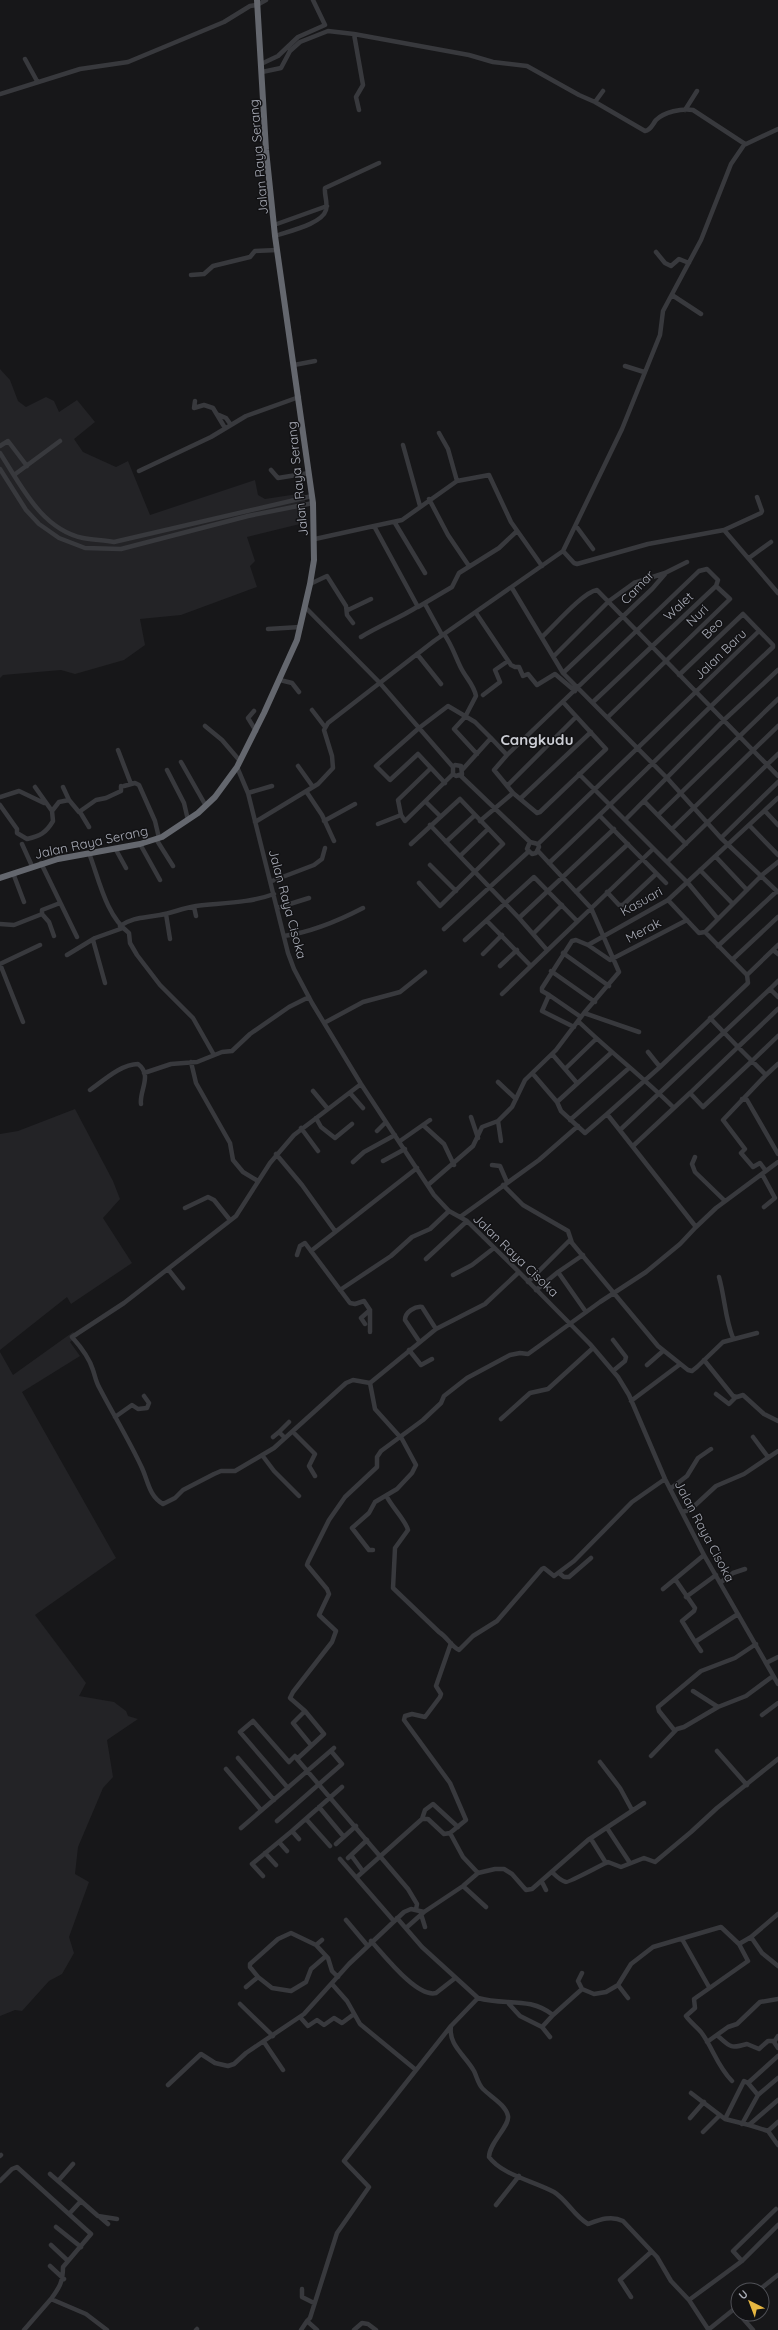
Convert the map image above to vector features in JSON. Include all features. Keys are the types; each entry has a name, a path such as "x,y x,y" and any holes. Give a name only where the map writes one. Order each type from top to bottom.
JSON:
{"highway":[{"name":"Jalan Raya Serang","path":"0,878 41,863 140,844 157,839 188,820 206,806 216,797 238,764 256,731 280,680 300,627 310,584 315,539 313,499 274,225 266,150 257,3"}],"street":[{"path":"0,94 80,69 122,64 224,22 250,6 266,0"},
{"path":"261,64 278,56 295,38 325,25 313,0"},
{"path":"262,72 281,68 294,45 314,36 328,31 354,34 469,55 493,62 528,66 645,131 649,130 661,116 685,110 696,112 745,144"},
{"path":"354,34 363,85 356,97 359,110"},
{"path":"25,59 38,81"},
{"path":"595,102 603,91"},
{"path":"685,110 697,91"},
{"path":"325,727 379,682 563,551 622,429 660,335 663,311 700,240 731,164 740,148 745,144 778,129"},
{"path":"276,236 319,221 327,206 324,190 327,186 379,163"},
{"path":"274,225 327,206"},
{"path":"191,275 204,274 213,266 248,257 255,251 277,250"},
{"path":"656,252 668,265 671,266 679,259 689,263"},
{"path":"672,295 702,314"},
{"path":"294,365 316,361"},
{"path":"625,366 644,372"},
{"path":"139,471 246,416 299,397"},
{"path":"195,401 194,408 200,405 209,405 219,415 225,428"},
{"path":"219,415 226,418 231,425"},
{"path":"439,433 448,449 457,481"},
{"path":"14,475 60,441"},
{"path":"0,446 9,442 27,466"},
{"path":"402,445 420,506"},
{"path":"0,453 30,500 44,516 82,538 114,542 313,499"},
{"path":"0,469 26,510 39,524 59,538 85,548 122,549 313,499"},
{"path":"271,470 278,478 309,473"},
{"path":"315,539 395,523 408,517 429,499 457,481 489,475 505,513 542,566"},
{"path":"563,551 574,563 582,563 648,544 724,530 761,513 761,508 757,497"},
{"path":"429,499 448,535 469,566"},
{"path":"395,523 424,573"},
{"path":"374,526 417,607"},
{"path":"576,526 593,550"},
{"path":"724,530 778,593"},
{"path":"361,636 383,623 399,619 452,587 459,573 499,548 517,531"},
{"path":"139,536 140,544"},
{"path":"749,558 772,542"},
{"path":"554,656 609,602 634,583 665,573 687,562"},
{"name":"Walet","path":"593,702 716,586 718,580 706,569 700,570 638,631"},
{"name":"Camar","path":"564,673 665,573"},
{"path":"310,584 327,576 348,610 347,615 353,623"},
{"path":"634,583 639,588"},
{"name":"Nuri","path":"666,660 730,599 716,586"},
{"path":"512,588 543,636 564,673 667,778 721,838 762,875 777,891 718,946"},
{"path":"543,636 592,591 597,590 778,776"},
{"path":"348,610 371,599"},
{"path":"425,604 443,635 453,647 457,660 476,693 473,705 454,729 477,754"},
{"path":"305,607 379,682 453,767 453,774 405,821 401,815 398,800 431,768"},
{"path":"476,613 508,661 515,668 519,666 523,676 528,674 537,685 556,674 575,691"},
{"name":"Beo","path":"680,675 742,614 758,631"},
{"path":"268,629 300,627"},
{"path":"563,702 606,749 537,813 521,798 513,793 494,770 507,754 638,631"},
{"path":"549,863 611,806 710,706 773,647 758,631"},
{"name":"Jalan Baru","path":"538,844 638,749 758,631"},
{"path":"417,654 441,684"},
{"path":"608,717 666,660"},
{"path":"483,695 500,682 495,670 508,661"},
{"path":"625,820 724,720 778,670"},
{"path":"280,680 292,683 298,692"},
{"path":"658,815 738,735 778,699"},
{"path":"444,783 418,754 390,780 377,769 377,764 419,728 448,706 476,722 507,754"},
{"path":"255,822 313,787 333,768 332,756 324,730 325,727 312,710"},
{"path":"254,711 248,718 256,731"},
{"path":"507,786 576,717"},
{"name":"Jalan Raya Cisoka","path":"205,726 222,740 238,764 248,793 272,881 284,936 294,969 324,1023 386,1122 428,1185 449,1212 467,1221 570,1324 613,1371 631,1401 670,1489 704,1555 778,1684"},
{"path":"672,829 778,726"},
{"path":"521,798 591,732"},
{"path":"460,775 463,769 491,738"},
{"path":"118,750 131,784"},
{"path":"667,862 778,754"},
{"path":"181,762 206,806"},
{"path":"453,767 458,765 463,769"},
{"path":"298,766 313,787"},
{"path":"167,770 184,803 188,820"},
{"path":"428,1185 454,1165 474,1146 482,1127 498,1121 516,1099 525,1080 533,1074 552,1054 582,1015 609,986 619,972 591,908 538,851 538,844 530,842 460,775 453,774"},
{"path":"579,774 688,883 718,919"},
{"path":"721,838 778,782"},
{"path":"80,812 96,800 106,798 121,791 123,786 131,784 138,785 142,790 155,821 157,839 173,866"},
{"path":"248,793 272,786"},
{"path":"63,787 69,800 80,812 89,828"},
{"path":"0,804 17,829 17,832 27,839 41,836 53,821 52,811 44,803 35,788"},
{"path":"0,797 19,791 44,803"},
{"path":"306,791 324,820 334,842"},
{"path":"480,821 513,793"},
{"name":"Kasuari","path":"588,945 603,935 668,900 765,812 778,798"},
{"path":"411,844 460,799 503,844 440,906 419,884"},
{"path":"52,811 59,802 69,800"},
{"path":"644,801 686,844"},
{"path":"426,802 440,816"},
{"path":"324,820 355,804"},
{"path":"765,812 778,825"},
{"path":"378,824 401,815"},
{"path":"446,842 475,815"},
{"path":"600,816 666,884"},
{"path":"430,825 519,918 547,950"},
{"path":"749,825 778,855"},
{"path":"460,856 488,829"},
{"path":"519,918 614,829"},
{"path":"528,852 527,845 530,842"},
{"path":"22,844 32,866"},
{"path":"140,844 160,880"},
{"path":"576,892 628,844"},
{"path":"115,848 126,868"},
{"path":"272,881 314,865 322,859 325,848"},
{"path":"502,994 577,920 654,849"},
{"path":"528,852 532,854 538,851"},
{"path":"444,930 528,852"},
{"path":"89,853 109,907 121,927 128,933 130,945 144,966 160,985 193,1018 214,1055"},
{"path":"716,857 747,890"},
{"path":"41,863 77,938"},
{"path":"668,900 684,921 699,933 705,932 762,875 778,864"},
{"path":"430,865 456,890"},
{"path":"700,870 733,904"},
{"path":"13,873 24,902"},
{"path":"607,892 620,905 623,905 656,874"},
{"path":"465,940 534,877 549,890 577,920"},
{"path":"67,954 121,927 131,919 166,914 194,907 263,898 274,894"},
{"path":"277,908 309,898"},
{"path":"0,924 14,925 42,914 42,910 60,903"},
{"path":"533,934 562,905"},
{"path":"194,907 196,916"},
{"path":"284,936 301,934 335,922 363,908"},
{"path":"42,914 49,922 54,936"},
{"path":"166,914 170,940"},
{"path":"732,960 778,917"},
{"path":"487,921 530,965"},
{"name":"Merak","path":"614,958 684,921"},
{"path":"533,1074 556,1102 561,1111 585,1133 646,1080 748,983 747,975 705,932"},
{"path":"483,954 502,935"},
{"path":"93,940 105,982"},
{"path":"614,958 608,960 588,945 576,940 572,941 551,971 542,988 542,991 582,1015 639,1032"},
{"path":"23,1022 0,964 40,945"},
{"path":"747,975 778,945"},
{"path":"500,966 516,950"},
{"path":"774,950 778,954"},
{"path":"563,953 609,986"},
{"path":"551,971 595,1002"},
{"path":"324,1023 363,1002 400,992 425,972"},
{"path":"620,1130 660,1094 778,981"},
{"path":"770,989 778,997"},
{"path":"548,995 542,1008 543,1012 574,1027"},
{"path":"144,1073 180,1062 191,1062 235,1050 250,1034 289,1007 309,996"},
{"path":"633,1146 778,1009"},
{"path":"710,1018 766,1075"},
{"path":"578,1022 629,1068 646,1080 674,1108"},
{"path":"690,1093 703,1107 778,1036"},
{"path":"566,1068 596,1039"},
{"path":"556,1102 612,1052"},
{"path":"648,1052 660,1067"},
{"path":"552,1054 566,1068 577,1083"},
{"path":"191,1062 196,1083 230,1143 233,1160 243,1172 258,1181"},
{"path":"90,1090 127,1066 138,1064 144,1073 146,1084 141,1093 141,1104"},
{"path":"764,1207 775,1198 760,1163 753,1167 741,1153 745,1149 723,1120 778,1064"},
{"path":"570,1120 629,1068"},
{"path":"498,1082 516,1099"},
{"path":"361,1084 301,1128 276,1154 239,1212 230,1220 124,1303 72,1337 83,1349 93,1369 98,1386 142,1468 149,1487 159,1502 163,1504 175,1498 183,1490 214,1474 221,1471 235,1471 262,1455 286,1438 346,1383 353,1380 370,1383"},
{"path":"313,1091 328,1109"},
{"path":"350,1093 363,1108"},
{"path":"742,1099 747,1100 778,1154"},
{"path":"607,1114 696,1227"},
{"path":"471,1117 478,1138"},
{"path":"316,1118 320,1127 335,1138 352,1124"},
{"path":"400,1141 430,1120"},
{"path":"498,1121 501,1141"},
{"path":"377,1131 386,1122"},
{"path":"423,1125 444,1144 454,1165"},
{"path":"460,1217 505,1183 539,1160 578,1126"},
{"path":"301,1128 318,1151"},
{"path":"353,1162 364,1152 395,1135"},
{"path":"383,1161 404,1149"},
{"path":"276,1154 302,1185 335,1231"},
{"path":"695,1157 692,1164 695,1172 725,1201"},
{"path":"297,1759 324,1732 305,1711 290,1698 332,1642 336,1631 319,1615 329,1594 328,1590 307,1566 329,1520 345,1497 377,1467 377,1457 381,1451 423,1420 441,1403 444,1396 467,1378 510,1355 520,1353 528,1354 654,1265 680,1244 696,1227 725,1201 776,1163 778,1170"},
{"path":"492,1165 500,1166 505,1183 523,1205 568,1231 572,1243 616,1293 624,1307 663,1351 679,1365 692,1371 723,1342 733,1338 756,1333"},
{"path":"312,1251 335,1231 417,1168"},
{"path":"185,1208 208,1197 214,1200 230,1220"},
{"path":"340,1290 388,1258 412,1237 430,1230 449,1212"},
{"path":"426,1259 467,1221"},
{"path":"528,1282 548,1264 562,1246 569,1241 572,1243"},
{"path":"297,1255 304,1243 312,1251 350,1303 355,1304 364,1301 370,1310 370,1332"},
{"path":"453,1276 472,1265 494,1248"},
{"path":"536,1290 558,1272 583,1255"},
{"path":"168,1269 183,1288"},
{"path":"370,1383 436,1329 485,1304 519,1272"},
{"path":"558,1272 586,1312"},
{"path":"720,1277 725,1296 726,1323 733,1338"},
{"path":"420,1341 405,1320 406,1315 415,1307 422,1307 436,1329"},
{"path":"364,1324 361,1318 370,1310"},
{"path":"613,1340 626,1357 625,1361 613,1371"},
{"path":"500,1419 530,1394 548,1389 593,1348"},
{"path":"409,1350 421,1365 432,1359"},
{"path":"647,1365 663,1351"},
{"path":"704,1360 736,1397"},
{"path":"631,1401 679,1365"},
{"path":"370,1383 375,1409 400,1436 414,1460 415,1468 398,1489 372,1505 370,1513 352,1528 369,1550 373,1550"},
{"path":"716,1394 729,1404 736,1397 743,1395 764,1414 778,1422"},
{"path":"115,1417 132,1405 138,1409 149,1406 144,1396"},
{"path":"273,1437 289,1422"},
{"path":"279,1432 286,1438"},
{"path":"293,1432 315,1454 309,1466 315,1476"},
{"path":"753,1437 768,1457"},
{"path":"670,1489 687,1476 698,1458 711,1449"},
{"path":"682,1512 690,1510 716,1486 744,1474 778,1451"},
{"path":"262,1455 274,1471 299,1496"},
{"path":"387,1497 393,1510 406,1524 408,1530 407,1535 395,1548 393,1588 439,1632 448,1636 451,1643 459,1650 473,1636 489,1628 543,1568 553,1576 559,1573 601,1534 632,1502 666,1478"},
{"path":"662,1589 704,1555"},
{"path":"559,1573 569,1577 591,1558"},
{"path":"720,1583 734,1573 745,1569"},
{"path":"686,1597 716,1575"},
{"path":"675,1579 695,1610 683,1619 682,1624 702,1651"},
{"path":"695,1642 738,1614"},
{"path":"422,1819 428,1819 444,1834 450,1833 466,1820 450,1783 404,1720 405,1716 412,1714 422,1718 425,1717 440,1697 441,1694 436,1686 451,1643"},
{"path":"675,1731 659,1711 658,1707 701,1671 735,1658 756,1644"},
{"path":"766,1662 778,1656"},
{"path":"651,1756 675,1731 718,1707 746,1696 773,1676"},
{"path":"693,1691 718,1707"},
{"path":"762,1716 778,1703"},
{"path":"305,1711 293,1723 311,1745"},
{"path":"288,1788 240,1732 253,1721 289,1762 294,1756 297,1759 356,1826 408,1889 417,1904 416,1910"},
{"path":"240,1828 332,1750 342,1764 277,1821"},
{"path":"717,1751 747,1785"},
{"path":"238,1758 274,1800"},
{"path":"553,1873 564,1882 570,1882 590,1870 606,1863 621,1867 644,1858 655,1862 717,1808 778,1759"},
{"path":"600,1762 620,1788 632,1810"},
{"path":"226,1769 261,1810"},
{"path":"263,1876 252,1864 342,1787"},
{"path":"406,1928 422,1913 463,1886 478,1873 504,1869 512,1874 526,1890 532,1889 553,1873 590,1839 644,1803"},
{"path":"357,1877 422,1819 425,1810 435,1804 458,1827"},
{"path":"319,1807 344,1837"},
{"path":"306,1819 330,1846"},
{"path":"336,1844 356,1826"},
{"path":"607,1828 630,1863"},
{"path":"292,1831 299,1839"},
{"path":"450,1833 464,1857 478,1873"},
{"path":"590,1839 606,1863"},
{"path":"362,1870 349,1856 368,1840"},
{"path":"279,1842 287,1851"},
{"path":"265,1853 276,1866"},
{"path":"340,1859 395,1919 406,1928 454,1978 478,1998 509,2004 534,2004 543,2007 553,2015"},
{"path":"542,1882 546,1890"},
{"path":"463,1886 486,1908"},
{"path":"168,2085 201,2054 215,2063 228,2066 300,2017 371,1941 395,1919 408,1910 416,1910 422,1913 426,1927"},
{"path":"740,1944 751,1937 778,1914"},
{"path":"346,1920 367,1945"},
{"path":"582,1973 578,1981 582,1989 590,1994 599,1994 618,1985 626,1970 641,1955 653,1947 723,1927 740,1944 748,1961 709,1987 693,2000 695,2008 686,2016 707,2042 718,2060 720,2068 732,2081"},
{"path":"326,1956 311,1969 304,1984 291,1991 272,1988 258,1977 250,1967 250,1964 284,1935 291,1933 316,1946 326,1956 332,1971 338,1977"},
{"path":"751,1937 762,1953 778,1966"},
{"path":"682,1939 709,1987"},
{"path":"316,1946 322,1940"},
{"path":"371,1941 423,1993 436,1993 454,1978"},
{"path":"246,1987 258,1977"},
{"path":"332,1984 347,2001 360,2024 416,2070"},
{"path":"618,1985 628,1998"},
{"path":"542,2027 582,1989"},
{"path":"301,2330 310,2318 337,2233 369,2188 344,2161 451,2026 478,1998"},
{"path":"707,2042 737,2024 760,2002 778,1999"},
{"path":"240,2004 273,2036"},
{"path":"509,2004 520,2016 542,2027 550,2037"},
{"path":"300,2017 308,2026 316,2020 324,2025 334,2018 342,2023 354,2014"},
{"path":"451,2026 453,2042 474,2070 479,2084 504,2108 507,2114 508,2120 490,2148 489,2157 498,2167 554,2193 588,2224 602,2218 618,2218 623,2221 657,2257 671,2281 689,2300 708,2329 730,2315"},
{"path":"717,2035 732,2048 747,2044 759,2049 768,2041 774,2041"},
{"path":"774,2041 778,2036"},
{"path":"774,2041 778,2048"},
{"path":"264,2042 283,2070"},
{"path":"725,2119 744,2081 748,2082 778,2056"},
{"path":"742,2124 758,2095 778,2078"},
{"path":"748,2082 758,2095"},
{"path":"691,2093 725,2119 768,2131 778,2145"},
{"path":"749,2125 778,2100"},
{"path":"690,2118 704,2102"},
{"path":"703,2132 720,2115"},
{"path":"768,2131 778,2122"},
{"path":"58,2181 73,2164"},
{"path":"0,2181 12,2169 17,2167 91,2234 81,2247 67,2260 63,2267 64,2278 60,2287 24,2330"},
{"path":"50,2174 108,2224"},
{"path":"496,2206 519,2176"},
{"path":"69,2214 81,2201"},
{"path":"742,2261 733,2251 776,2209"},
{"path":"98,2216 117,2219"},
{"path":"689,2300 742,2261 778,2225"},
{"path":"56,2227 81,2247"},
{"path":"51,2245 67,2260"},
{"path":"631,2298 620,2280 651,2252"},
{"path":"50,2266 64,2278"},
{"path":"769,2282 778,2275"},
{"path":"302,2290 302,2297 314,2303"},
{"path":"51,2299 70,2306 98,2322 107,2330"},
{"path":"307,2322 317,2330"},
{"path":"354,2330 362,2323 368,2324 376,2330"}],"shaded area":[{"path":"0,369 10,380 18,401 26,407 46,397 54,401 59,412 77,400 95,422 74,439 83,452 116,467 128,461 150,515 255,480 258,495 265,499 304,493 308,522 247,537 255,561 250,566 257,587 181,615 140,619 145,645 124,660 75,674 61,670 3,675 0,678"},
{"path":"75,1109 113,1181 120,1199 103,1218 132,1263 71,1304 67,1297 0,1350 0,1134 18,1131"},
{"path":"73,1332 78,1336 70,1342 80,1356 22,1392 116,1558 35,1615 86,1683 79,1696 114,1702 126,1711 128,1716 138,1719 107,1740 113,1777 103,1788 78,1847 75,1874 89,1882 69,1937 74,1953 62,1974 49,1981 22,2011 15,2010 0,2016 0,1352 13,1375"}],"district":[{"name":"Cangkudu","path":"537,739"}]}
